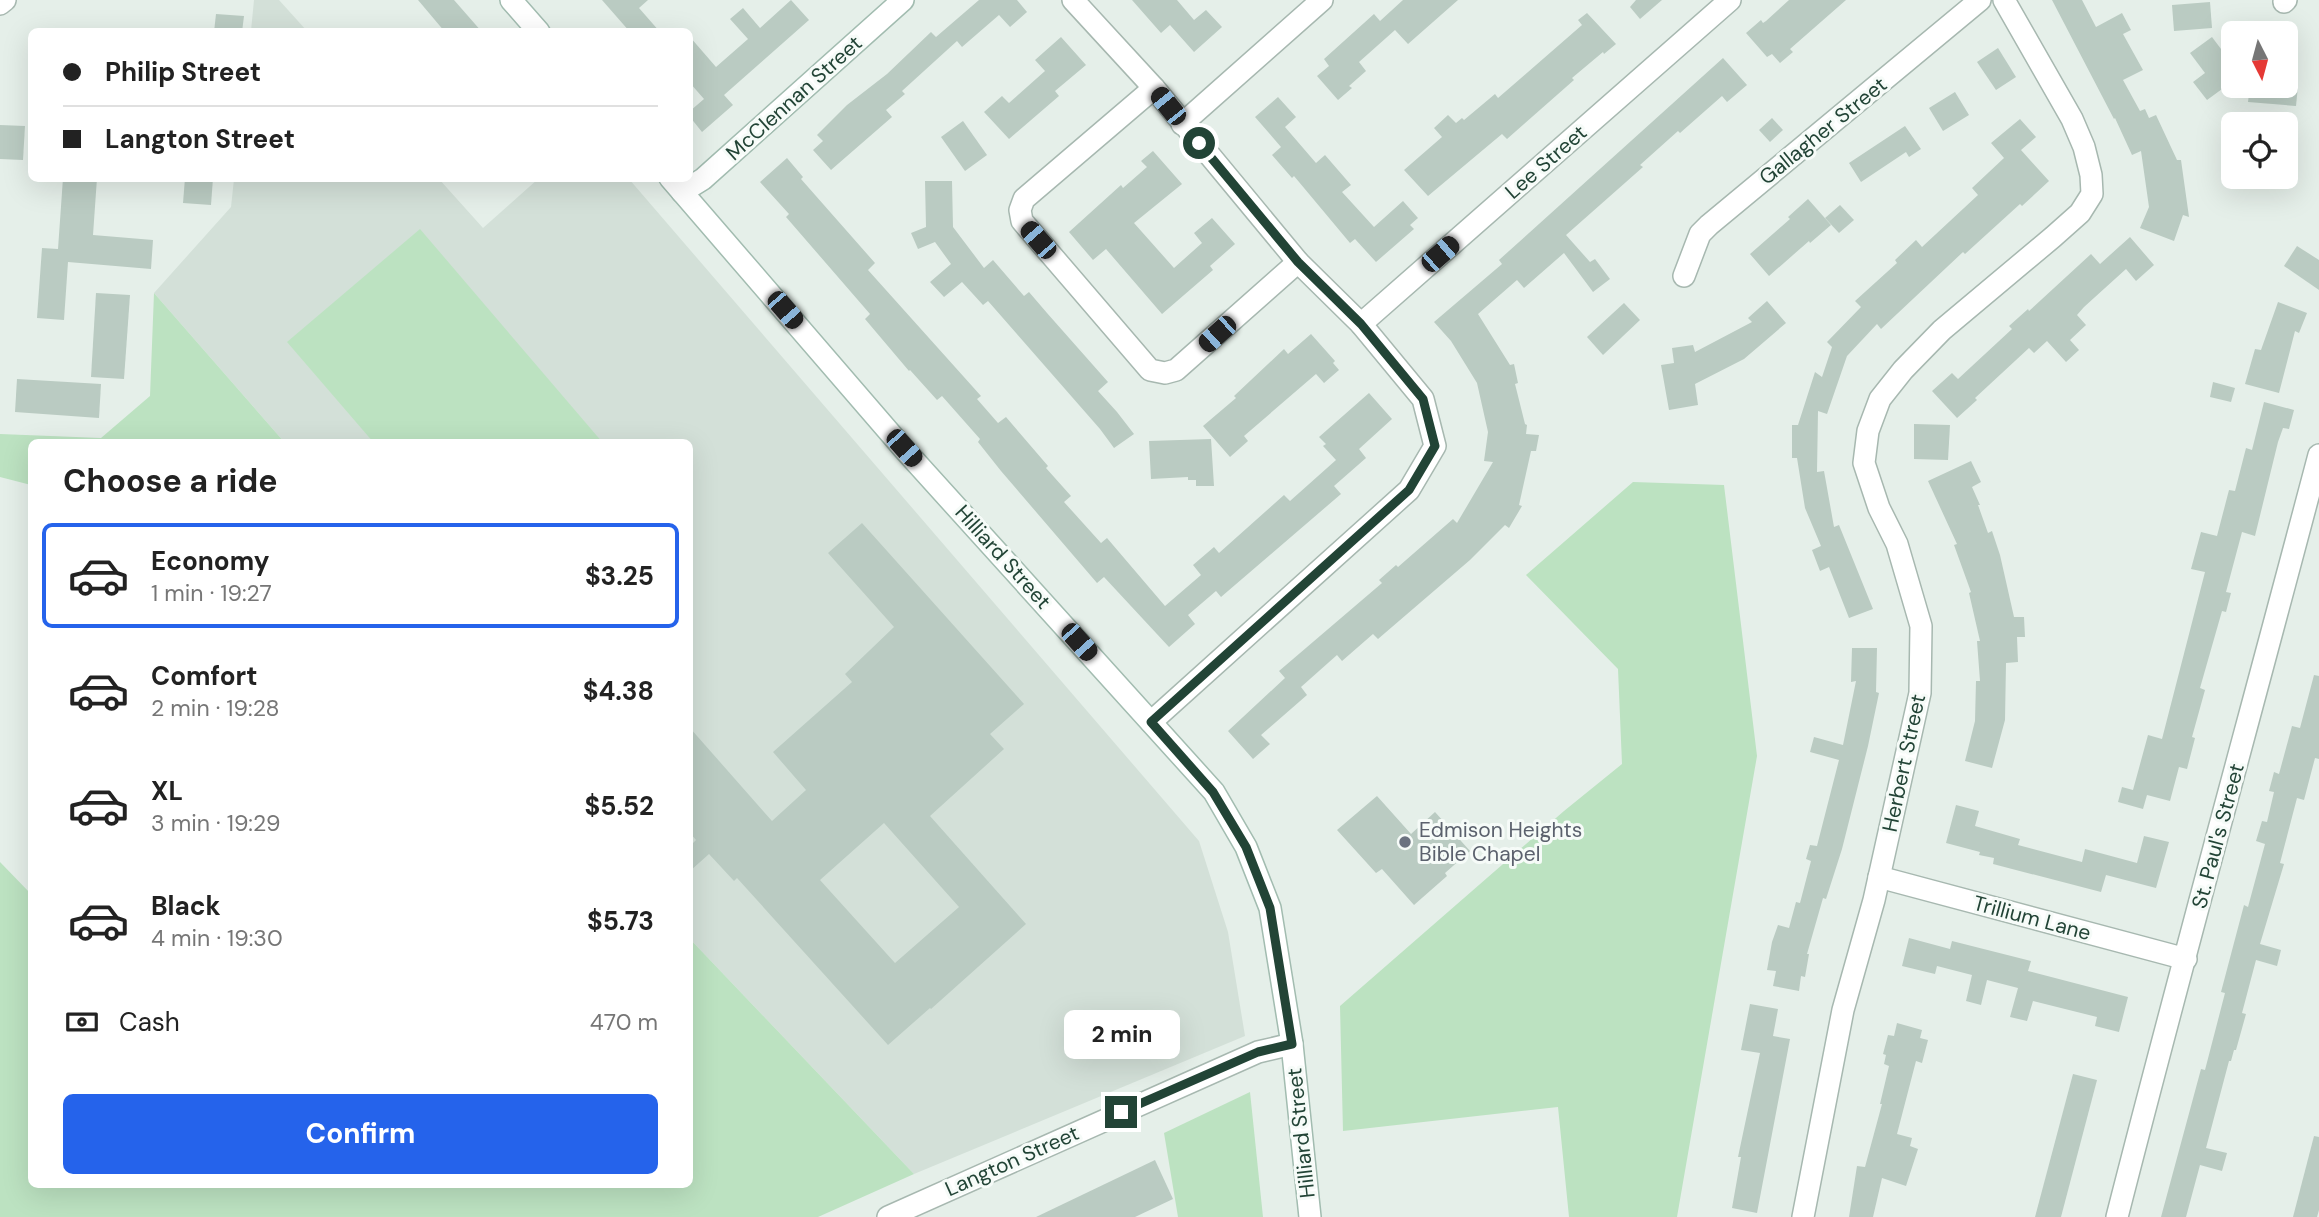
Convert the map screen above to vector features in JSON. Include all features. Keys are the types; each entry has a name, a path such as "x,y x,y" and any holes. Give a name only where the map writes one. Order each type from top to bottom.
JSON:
{"street":[{"path":"0,4 5,0"},
{"path":"512,0 536,28"},
{"name":"McClennan Street","path":"693,182 703,179 903,0"},
{"path":"1073,0 1154,88 1298,262 1361,324 1423,399 1435,446 1409,490 1151,722"},
{"path":"1182,124 1322,0"},
{"name":"Lee Street","path":"1361,324 1731,0"},
{"name":"Gallagher Street","path":"1684,276 1700,234 1709,225 1980,0"},
{"name":"Herbert Street","path":"1803,1217 1843,1010 1879,877 1920,693 1922,626 1897,544 1879,508 1864,463 1868,431 1880,399 1903,370 1942,330 2080,213 2092,194 2091,175 2084,147 2072,119 2004,0"},
{"path":"1154,88 1024,199 1020,210 1023,221 1150,370 1165,373 1176,370 1298,262"},
{"name":"Hilliard Street","path":"676,186 904,448 1213,792 1246,847 1270,908 1292,1044 1310,1217"},
{"name":"St. Paul's Street","path":"2118,1217 2319,455"},
{"name":"Trillium Lane","path":"1879,877 2186,959"},
{"name":"Langton Street","path":"888,1217 1258,1052 1292,1044"}],"shaded area":[{"path":"254,0 279,0 304,28 251,28"},
{"path":"234,182 442,182 483,228 535,182 632,182 1199,841 1228,932 1245,1036 914,1174 693,942 693,439 282,439 154,293 231,207"}],"green space":[{"path":"420,229 600,439 371,439 287,342"},
{"path":"154,293 282,439 28,439 28,484 0,477 0,434 101,438 150,396"},
{"path":"1633,482 1724,485 1757,756 1677,1217 1569,1217 1558,1107 1343,1131 1340,1006 1564,811 1622,764 1618,669 1526,575"},
{"path":"0,862 28,891 28,1188 693,1188 693,942 914,1174 818,1217 0,1217"},
{"path":"1250,1092 1263,1217 1178,1217 1164,1133"}],"building":[{"path":"418,0 454,0 478,28 442,28"},
{"path":"602,0 648,0 639,8 656,28 626,28"},
{"path":"791,0 809,20 724,95 733,105 702,132 693,121 693,108 704,99 693,86 693,40 716,67 748,39 730,19 743,8 760,28"},
{"path":"979,0 1017,0 1027,12 1010,27 999,15 962,47 957,41 902,91 905,94 886,110 892,117 831,170 813,150 823,141 817,135 847,105 887,74 931,32 936,37"},
{"path":"1132,0 1177,0 1194,20 1206,10 1222,27 1194,52 1170,25 1161,33"},
{"path":"1403,0 1458,0 1408,44 1395,30 1359,62 1366,71 1338,100 1317,76 1329,66 1324,59 1374,14 1380,21"},
{"path":"1636,0 1662,0 1640,19 1630,7"},
{"path":"1789,0 1846,0 1790,49 1793,52 1780,63 1772,54 1767,57 1746,33 1761,20 1763,23 1766,21"},
{"path":"2052,0 2082,0 2096,27 2122,13 2131,30 2123,34 2143,70 2123,80 2140,111 2145,109 2149,118 2156,115 2177,160 2181,160 2189,217 2183,215 2174,241 2140,228 2149,207 2141,151 2132,155"},
{"path":"2210,2 2212,28 2174,31 2172,5"},
{"path":"1587,13 1616,44 1572,78 1574,80 1507,139 1502,134 1428,196 1404,170 1442,137 1434,128 1448,115 1456,123 1462,118 1464,120 1495,94 1498,98 1582,25 1578,20"},
{"path":"216,14 244,16 242,28 214,28"},
{"path":"1061,37 1086,65 1055,91 1059,96 1009,139 984,112 1002,96 1009,103 1045,71 1035,60"},
{"path":"2212,37 2221,49 2221,90 2207,100 2193,82 2205,73 2190,53"},
{"path":"1998,48 2016,77 1996,90 1977,62"},
{"path":"1723,58 1747,85 1727,102 1722,96 1680,133 1678,131 1640,165 1643,167 1566,235 1590,262 1595,259 1610,279 1593,292 1564,253 1524,288 1517,280 1478,314 1510,365 1514,364 1518,383 1515,384 1527,425 1526,434 1539,435 1536,451 1531,451 1519,505 1522,506 1509,528 1505,525 1470,560 1378,639 1373,634 1342,661 1337,655 1301,687 1307,695 1261,735 1270,744 1253,759 1228,731 1285,678 1279,671 1382,583 1379,580 1453,519 1457,523 1493,462 1484,461 1488,432 1477,383 1451,341 1434,322 1502,264 1499,260"},
{"path":"1955,92 1969,115 1943,131 1929,108"},
{"path":"1278,97 1296,117 1285,127 1316,163 1325,155 1351,185 1342,192 1374,227 1403,201 1418,218 1410,225 1414,229 1376,262 1355,239 1350,243 1294,176 1292,178 1272,155 1281,147 1255,117"},
{"path":"2248,98 2297,98 2296,106 2248,102"},
{"path":"1772,118 1783,130 1770,142 1759,130"},
{"path":"2020,119 2036,137 2021,150 2049,181 1965,254 1963,252 1881,329 1877,324 1847,356 1827,414 1818,411 1817,472 1824,471 1834,527 1839,525 1873,609 1849,618 1829,567 1820,571 1812,550 1821,546 1805,508 1797,458 1792,458 1792,425 1798,425 1815,372 1822,377 1832,347 1827,342 1861,307 1855,301 1897,263 1895,260 1916,240 1922,247 1978,195 1972,188 2004,158 1991,143"},
{"path":"963,121 987,155 965,171 941,137"},
{"path":"0,125 25,126 23,160 0,159"},
{"path":"1905,126 1921,149 1909,157 1906,152 1861,182 1849,163"},
{"path":"1153,151 1182,184 1134,223 1174,268 1202,243 1194,233 1212,218 1235,244 1210,266 1213,270 1162,314 1106,249 1093,260 1069,232 1121,185 1123,188 1147,167 1141,161"},
{"path":"787,158 803,177 801,179 875,263 868,270 981,396 977,399 998,423 1006,417 1048,466 1046,468 1071,496 1064,502 1101,543 1107,538 1165,606 1201,575 1193,565 1214,547 1219,553 1284,495 1290,501 1336,460 1323,446 1326,444 1319,437 1369,393 1392,419 1359,449 1366,458 1334,486 1341,494 1221,597 1216,591 1188,615 1195,624 1169,647 1104,577 1097,583 1001,471 978,442 980,439 942,396 937,400 909,371 865,319 870,314 786,217 789,214 760,182"},
{"path":"925,181 952,181 953,227 984,268 993,260 1024,296 1029,292 1108,382 1098,391 1134,434 1114,448 988,301 983,305 962,282 944,297 930,282 951,264 935,242 918,249 911,233 926,227"},
{"path":"63,182 97,182 93,235 153,240 151,269 68,262 64,320 37,318 42,248 58,249"},
{"path":"185,182 213,182 211,205 183,203"},
{"path":"1808,199 1831,225 1769,276 1750,254 1790,219 1788,217"},
{"path":"1840,205 1854,220 1839,233 1825,218"},
{"path":"2130,237 2154,265 2136,281 2126,269 2084,307 2077,315 2086,325 2070,340 2079,350 2066,362 2047,341 2034,353 2029,348 1957,418 1932,391 1952,373 1958,379 2012,329 2009,326 2091,254 2100,264"},
{"path":"2297,246 2319,260 2319,290 2284,266"},
{"path":"96,293 130,295 124,379 91,377"},
{"path":"1767,301 1786,323 1744,359 1695,384 1698,405 1669,410 1661,365 1674,363 1672,348 1693,345 1695,352 1752,322 1748,318"},
{"path":"2278,302 2307,313 2299,333 2295,331 2279,393 2245,384 2255,349 2261,350"},
{"path":"1624,303 1640,320 1603,355 1587,337"},
{"path":"1311,334 1335,361 1333,363 1339,370 1324,383 1316,374 1244,436 1248,441 1230,457 1203,426 1236,398 1234,396 1284,349 1288,354"},
{"path":"17,379 101,384 99,418 15,412"},
{"path":"2213,382 2235,388 2231,402 2210,397"},
{"path":"2264,402 2294,410 2289,429 2283,428 2278,442 2255,536 2242,532 2226,592 2231,593 2226,612 2222,611 2200,688 2205,690 2192,737 2195,738 2187,769 2179,767 2170,801 2147,795 2143,809 2118,802 2122,787 2133,790 2148,735 2162,739 2205,572 2191,569 2201,532 2217,536 2229,490 2235,491 2246,448 2252,450"},
{"path":"1914,424 1950,425 1948,460 1914,459"},
{"path":"1211,439 1214,486 1196,486 1196,480 1188,480 1188,477 1151,479 1149,441"},
{"path":"1971,461 1981,482 1972,487 1988,533 1992,531 2000,555 2014,617 2024,617 2025,637 2017,637 2018,662 2006,663 2005,720 1992,768 1965,761 1975,721 1976,681 1980,681 1977,641 1980,641 1969,593 1971,592 1954,545 1957,544 1928,481"},
{"path":"862,523 1024,704 990,734 1004,749 930,816 1026,924 888,1045 737,878 734,881 709,854 693,868 693,843 696,840 693,836 693,731 772,821 806,790 773,752 852,682 845,674 894,627 828,553","holes":["884,823 959,907 895,963 820,880"]},
{"path":"1852,648 1877,648 1876,692 1879,693 1868,746 1842,849 1826,899 1823,898 1807,954 1805,977 1801,976 1799,991 1773,986 1776,971 1767,970 1772,942 1778,925 1789,928 1796,902 1800,903 1811,861 1806,859 1810,845 1817,846 1839,760 1810,752 1814,737 1843,745 1856,681 1851,682"},
{"path":"2314,675 2319,676 2319,759 2315,758 2304,800 2297,798 2280,863 2284,864 2260,944 2281,950 2277,966 2256,960 2242,1013 2246,1014 2236,1050 2229,1061 2206,1148 2227,1153 2222,1171 2200,1165 2186,1217 2161,1217 2201,1069 2205,1070 2225,993 2221,992 2244,905 2248,907 2265,844 2256,841 2262,821 2267,822 2274,792 2269,791 2274,772 2279,774 2292,726 2300,728"},
{"name":"Edmison Heights Bible Chapel","path":"1377,796 1411,834 1435,812 1470,851 1414,905 1382,869 1376,873 1337,830"},
{"path":"1956,805 1979,811 1975,826 2020,839 2018,845 2082,862 2085,849 2137,863 2144,836 2169,842 2156,888 2106,875 2101,892 1993,864 1994,858 1946,843"},
{"path":"1909,938 1950,949 1952,941 2031,961 2028,971 2128,997 2119,1032 2095,1026 2097,1017 2033,1001 2027,1021 2010,1017 2018,988 1987,980 1981,1005 1966,1001 1972,975 1937,966 1935,974 1902,966"},
{"path":"1750,1004 1778,1009 1773,1036 1790,1039 1757,1213 1732,1208 1741,1157 1738,1157 1760,1053 1741,1050"},
{"path":"1897,1023 1922,1030 1920,1038 1928,1040 1922,1063 1916,1061 1897,1134 1912,1138 1910,1146 1918,1149 1906,1186 1882,1178 1873,1217 1849,1217 1857,1166 1865,1167 1882,1104 1889,1066 1884,1064 1886,1055 1883,1054 1888,1035 1894,1036"},
{"path":"2073,1074 2097,1080 2061,1217 2035,1217"},
{"path":"2314,1136 2319,1137 2319,1210 2317,1217 2293,1217"},
{"path":"1155,1160 1173,1199 1135,1217 1036,1217"}],"place":[{"name":"Edmison Heights Bible Chapel","path":"1405,842"}],"route":[{"path":"1121,1112 1258,1052 1292,1044 1270,908 1246,847 1213,792 1151,722 1409,490 1435,446 1423,399 1361,324 1298,262 1199,143"}]}
